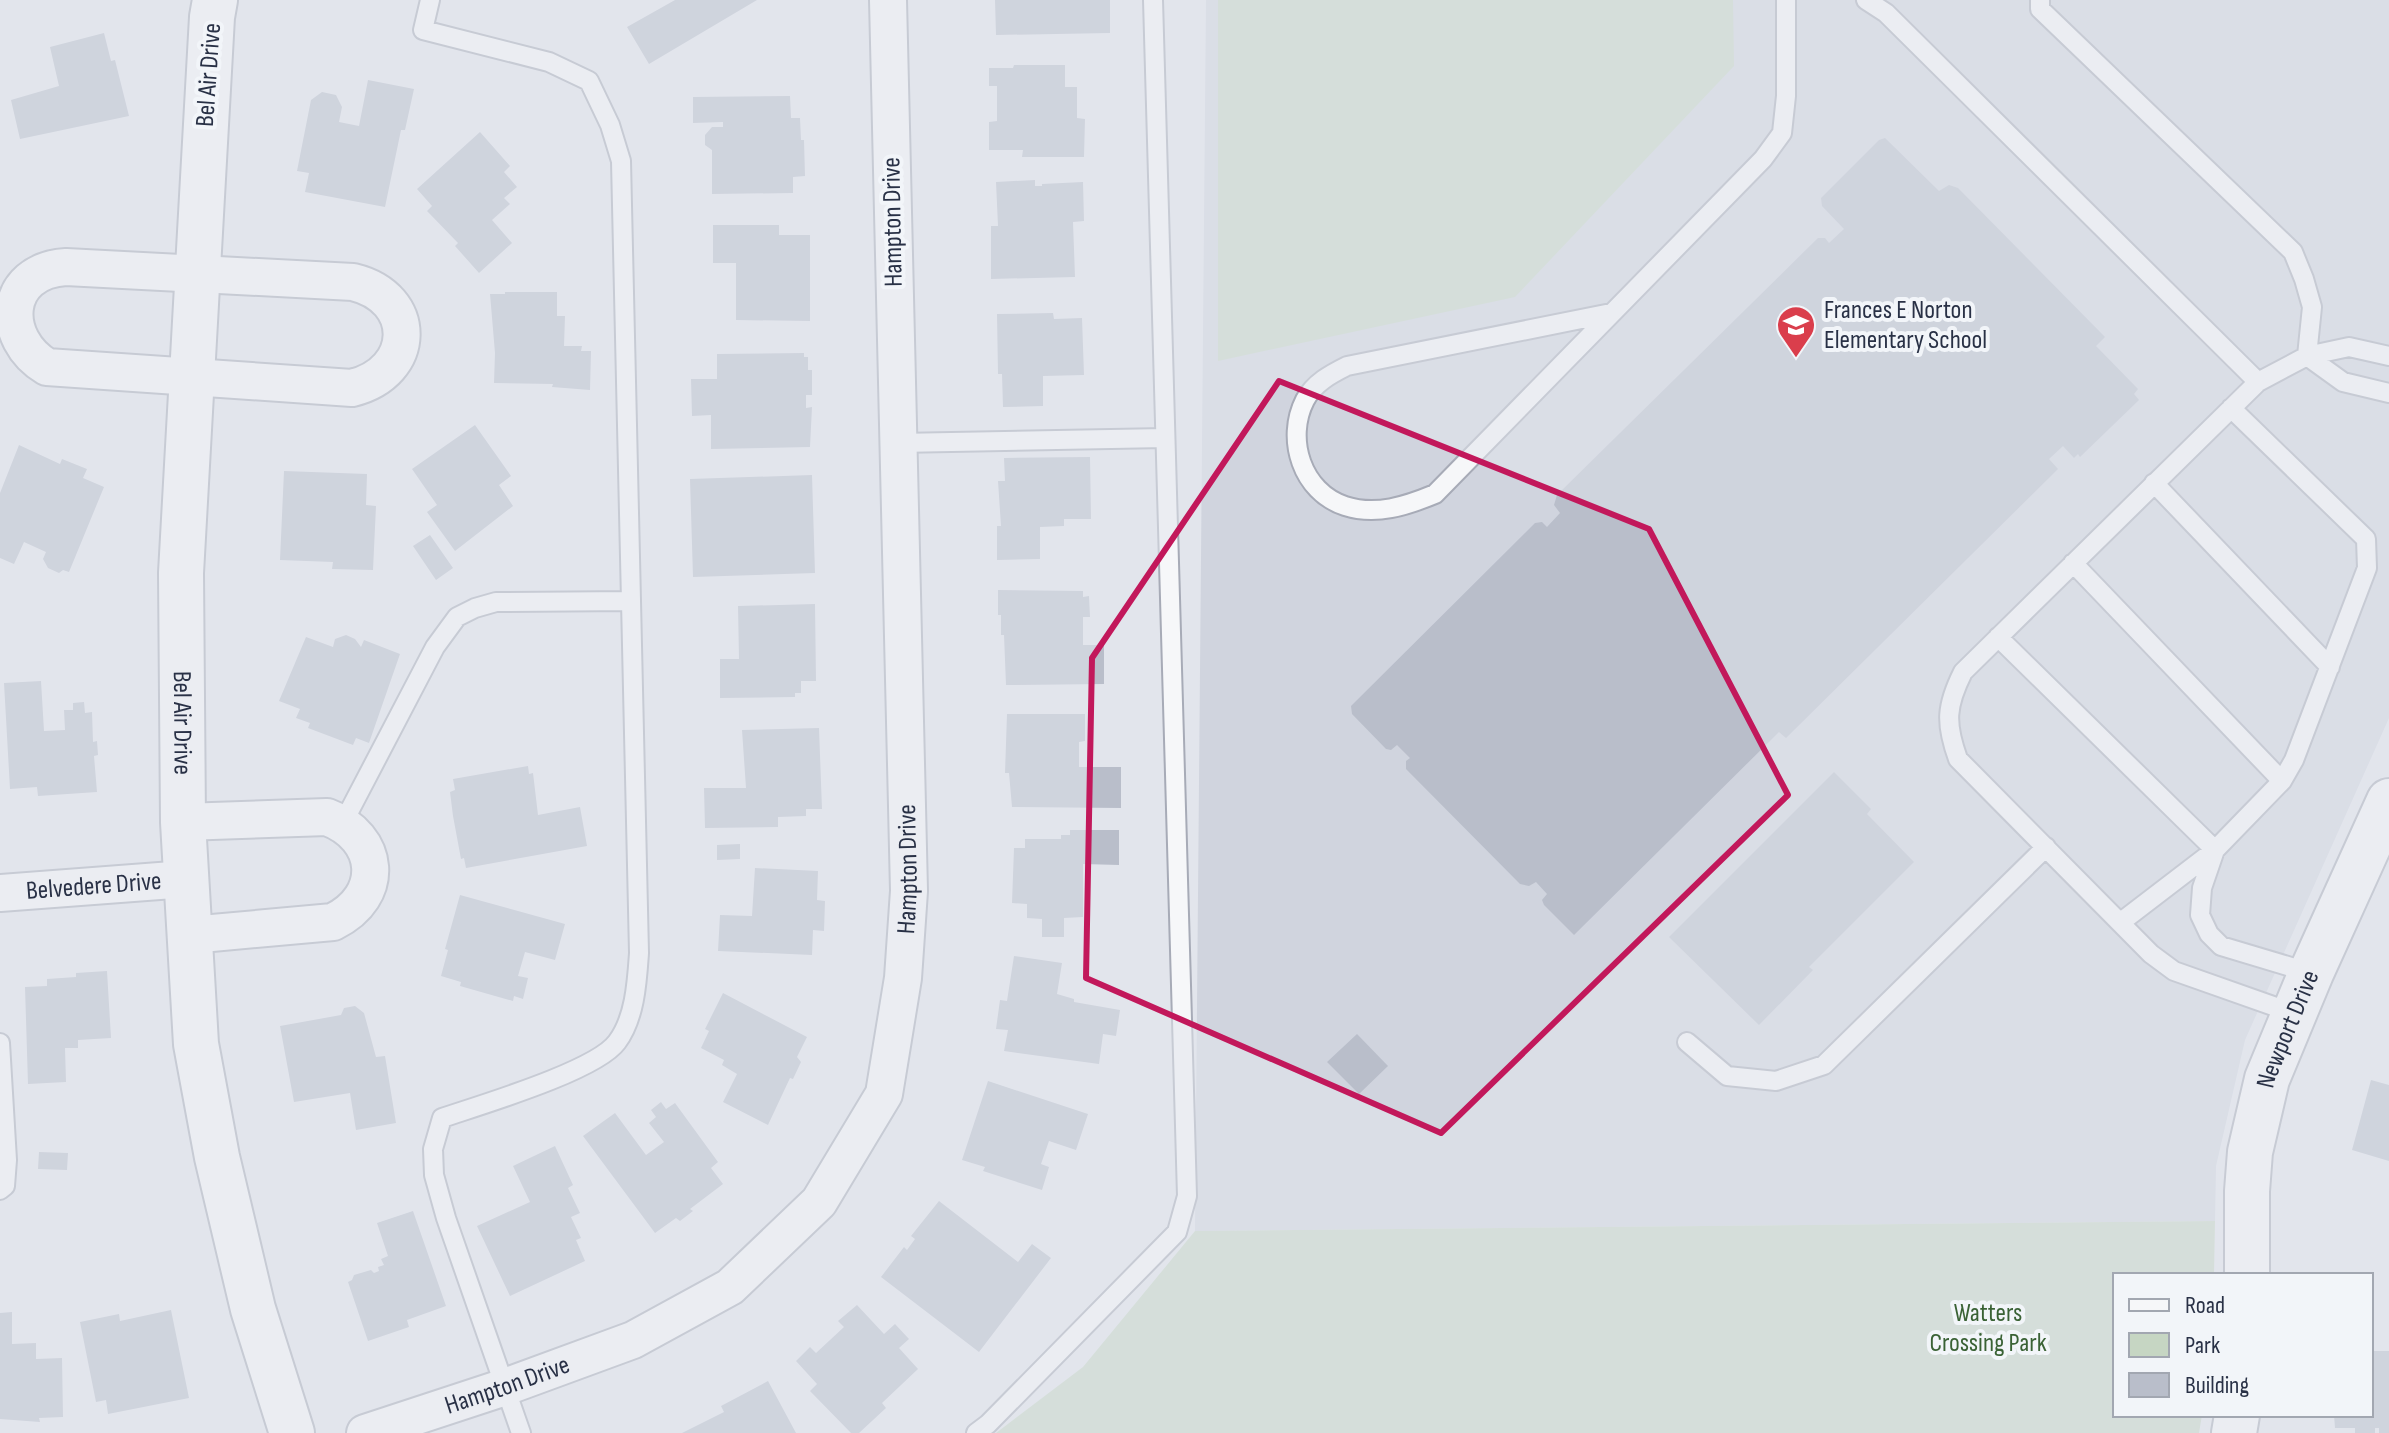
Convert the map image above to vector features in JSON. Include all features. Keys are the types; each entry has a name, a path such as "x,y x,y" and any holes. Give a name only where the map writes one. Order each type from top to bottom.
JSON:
{"street":[{"name":"Bel Air Drive","path":"215,0 181,573 186,879 196,1044 217,1157 253,1309 292,1433"},
{"name":"Hampton Drive","path":"365,1433 505,1387 633,1340 730,1287 819,1202 884,1094 903,978 909,891 888,0"},
{"path":"50,268 353,282 385,296 396,310 401,327 401,345 395,361 384,375 369,384 352,388 192,377 47,367 31,359 11,333 9,316 13,300 22,285 34,274 50,268"},
{"name":"Newport Drive","path":"2247,1273 2247,1191 2255,1126 2267,1079 2389,801"},
{"path":"183,822 327,817 343,823 357,834 366,850 370,867 369,885 361,901 349,914 333,922 190,935"},
{"name":"Belvedere Drive","path":"0,893 186,879"}],"lane":[{"path":"430,0 423,30 549,62 589,81 610,125 621,161 639,953 630,1017 617,1042 600,1058 550,1080 442,1118 433,1149 434,1175 446,1218 521,1433"},
{"path":"976,1433 1177,1232 1187,1196 1153,0"},
{"path":"1611,313 1347,366 1324,378 1306,398 1298,420 1296,450 1304,470 1321,494 1346,506 1376,510 1404,507 1435,494 1763,159 1782,133 1786,96 1786,0"},
{"path":"1866,0 1886,13 2258,382"},
{"path":"2040,0 2040,9 2293,252 2312,307 2307,356"},
{"path":"2296,1014 2174,971 2151,954 1958,759 1948,731 1950,699 1963,672 2258,382 2307,356 2349,347 2389,356"},
{"path":"2307,356 2343,382 2389,393"},
{"path":"2121,922 2215,850 2282,781 2294,760 2367,568 2366,539 2231,408"},
{"path":"898,443 1165,438"},
{"path":"2154,483 2330,667"},
{"path":"2073,563 2282,781"},
{"path":"343,823 435,647 457,617 496,602 631,601"},
{"path":"1998,637 2215,850"},
{"path":"1687,1042 1727,1076 1776,1081 1824,1065 2046,847"},
{"path":"2215,850 2202,888 2200,915 2209,934 2221,946 2311,973"},
{"path":"0,1043 7,1160 5,1186 0,1190"}],"highlighted area":[{"path":"1279,381 1649,529 1788,795 1441,1133 1086,978 1092,658"}],"shaded area":[{"name":"Frances E Norton Elementary School","path":"1206,0 2389,0 2389,718 2245,1040 2216,1166 2215,1221 1195,1231"}],"green space":[{"path":"1218,0 1733,0 1734,66 1515,297 1218,361"},
{"name":"Watters Crossing Park","path":"2215,1221 2214,1273 2113,1273 2113,1417 2202,1417 2199,1433 996,1433 1083,1367 1195,1231"}],"building":[{"path":"675,0 757,0 649,64 627,27"},
{"path":"995,0 1110,0 1110,33 996,35"},
{"path":"104,33 111,61 115,60 129,116 20,139 11,100 59,86 50,47"},
{"path":"1014,65 1065,65 1065,87 1077,87 1077,118 1085,119 1084,157 1022,157 1023,150 989,150 989,122 997,121 997,86 989,86 989,68 1013,68"},
{"path":"368,80 414,89 405,130 401,130 385,207 305,192 309,173 297,171 311,100 322,92 336,95 342,107 339,122 359,126"},
{"path":"790,96 791,118 800,118 801,140 804,140 805,176 793,177 793,193 712,194 712,150 705,145 705,135 712,127 723,127 723,122 693,123 693,97"},
{"path":"480,132 510,166 504,172 517,187 504,198 510,204 492,220 512,243 479,273 455,246 458,243 427,211 432,206 417,189"},
{"path":"1885,138 1939,191 1949,185 1958,188 2105,337 2096,346 2138,389 2134,394 2139,400 2080,457 2078,454 2074,458 2063,446 2049,459 2058,469 1786,738 1779,732 1574,935 1544,905 1542,900 1547,894 1536,882 1529,886 1520,884 1406,769 1406,761 1410,758 1397,745 1391,750 1386,749 1352,714 1351,706 1535,523 1542,522 1547,527 1560,513 1554,505 1557,495 1818,238 1825,238 1829,243 1844,229 1822,206 1821,198 1879,140"},
{"path":"1035,180 1035,186 1083,182 1084,221 1073,222 1075,277 991,279 991,226 998,226 996,182"},
{"path":"713,225 779,225 779,235 810,235 810,321 736,320 736,263 713,263"},
{"path":"557,292 557,316 565,316 564,346 582,346 581,351 591,351 590,390 552,387 553,384 494,383 490,294"},
{"path":"1053,313 1054,319 1082,318 1084,375 1043,376 1043,406 1003,407 1002,374 998,374 997,314"},
{"path":"804,353 804,357 808,357 808,370 812,370 812,395 806,395 806,408 812,407 810,447 711,449 711,415 692,416 691,379 717,379 717,354"},
{"path":"475,425 511,476 499,485 513,506 455,551 427,512 437,505 412,469"},
{"path":"19,445 60,464 62,459 87,469 83,478 104,487 69,572 63,570 59,573 48,568 43,559 46,552 24,542 14,564 0,558 0,493"},
{"path":"1090,457 1091,519 1064,519 1064,526 1040,527 1040,559 997,560 997,526 1001,526 998,481 1005,481 1004,458"},
{"path":"284,471 367,474 366,505 376,506 373,570 332,569 333,562 280,560"},
{"path":"812,475 815,573 693,577 690,479"},
{"path":"430,535 453,568 436,580 413,546"},
{"path":"998,590 1083,591 1083,597 1089,596 1090,617 1083,617 1083,645 1104,645 1104,684 1006,685"},
{"path":"815,604 816,681 801,681 801,693 795,693 795,697 720,698 720,659 739,659 738,606"},
{"path":"346,635 355,639 361,647 364,640 400,654 369,743 356,738 353,745 308,728 310,723 296,718 300,709 279,701 306,637 333,647 335,639"},
{"path":"41,681 44,731 65,730 64,710 73,710 73,703 84,702 85,713 92,712 93,742 97,741 98,755 94,756 97,792 38,796 37,787 10,789 4,683"},
{"path":"1007,714 1085,714 1085,741 1079,742 1079,767 1121,767 1121,808 1012,807 1009,773 1005,773"},
{"path":"819,728 822,809 806,809 806,816 778,817 778,827 705,828 704,788 746,788 742,730"},
{"path":"528,766 529,774 533,773 538,815 580,807 587,846 466,868 464,858 461,859 453,816 450,792 455,790 453,779"},
{"path":"1834,772 1871,809 1867,814 1914,862 1809,967 1813,970 1759,1025 1669,937"},
{"path":"1070,830 1119,830 1119,865 1083,864 1083,917 1064,918 1064,937 1042,937 1042,919 1027,918 1027,904 1012,903 1014,848 1025,848 1025,839 1061,839 1061,835 1070,835"},
{"path":"740,844 740,859 717,860 717,845"},
{"path":"755,868 818,871 817,900 825,901 824,931 813,930 812,955 718,951 720,915 752,916"},
{"path":"460,895 565,924 555,960 525,952 518,976 528,978 523,999 514,996 513,1001 460,986 461,982 441,976"},
{"path":"1014,956 1062,963 1057,994 1074,999 1074,1002 1120,1010 1116,1036 1103,1034 1099,1064 1004,1051 1008,1030 996,1029 1000,1000 1007,1001"},
{"path":"107,971 111,1038 78,1040 78,1048 65,1048 66,1082 28,1084 25,987 47,986 47,979 76,977 76,973"},
{"path":"723,993 807,1037 797,1057 801,1062 768,1125 723,1102 737,1074 722,1065 724,1060 701,1048 709,1031 705,1029"},
{"path":"355,1006 364,1013 376,1057 385,1056 396,1123 356,1130 350,1093 294,1102 280,1026 341,1015 344,1008"},
{"path":"1357,1034 1388,1066 1359,1094 1327,1062"},
{"path":"2371,1080 2389,1085 2389,1161 2352,1150"},
{"path":"988,1081 1088,1114 1076,1150 1049,1141 1041,1164 1049,1167 1042,1190 983,1171 985,1167 962,1160"},
{"path":"661,1102 666,1109 675,1103 718,1162 711,1168 723,1184 690,1209 693,1211 680,1221 676,1218 655,1233 583,1136 615,1113 646,1155 664,1142 649,1123 656,1117 651,1110"},
{"path":"555,1146 573,1185 568,1188 580,1213 571,1217 581,1238 576,1240 585,1261 510,1296 477,1226 530,1202 513,1166"},
{"path":"39,1152 68,1153 67,1170 38,1169"},
{"path":"939,1201 1018,1262 1032,1244 1051,1258 979,1352 881,1277 904,1247 907,1250 915,1239 911,1236"},
{"path":"413,1211 446,1306 407,1320 409,1327 368,1341 348,1282 354,1275 371,1270 374,1273 384,1265 381,1259 388,1256 377,1223"},
{"path":"857,1305 884,1334 895,1324 909,1339 899,1348 918,1369 882,1403 886,1408 859,1433 851,1433 810,1391 817,1384 796,1361 810,1347 816,1353 844,1327 838,1321"},
{"path":"171,1310 189,1398 108,1414 106,1400 96,1402 80,1322 119,1314 120,1321"},
{"path":"12,1312 12,1344 36,1343 36,1359 62,1358 63,1417 39,1418 40,1422 0,1419 0,1313"},
{"path":"2373,1351 2389,1351 2389,1433 2379,1433 2379,1428 2375,1428 2375,1433 2355,1433 2355,1428 2335,1428 2334,1417 2373,1417"},
{"path":"768,1381 796,1433 682,1433 724,1412 721,1406"}],"place":[{"name":"Frances E Norton Elementary School","path":"1796,359"}]}
